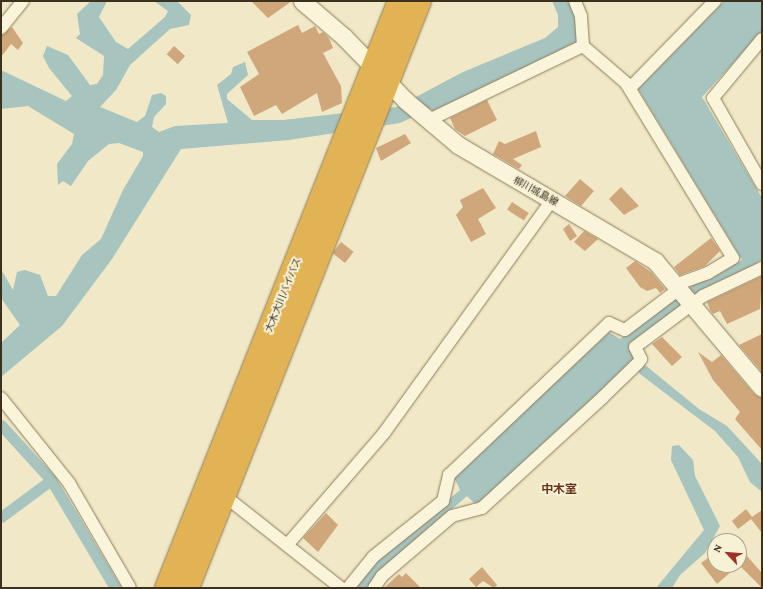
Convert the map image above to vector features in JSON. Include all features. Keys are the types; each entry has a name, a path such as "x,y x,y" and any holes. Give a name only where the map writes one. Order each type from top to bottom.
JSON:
{"highway":[{"name":"大木大川バイパス","path":"188,588 216,490 343,136 399,1"},
{"name":"大木大川バイパス","path":"166,588 216,490 370,131 420,1"}],"main road":[{"name":"柳川城島線","path":"302,1 372,65 405,100 490,166 645,253 685,295 762,388"}],"street":[{"path":"1,28 23,1"},
{"path":"374,588 382,576 452,516 482,508 638,363 641,358 636,347 685,295 708,273 733,258 630,88 583,46 581,16 576,1"},
{"path":"630,88 715,1"},
{"path":"762,39 712,98 762,184"},
{"path":"427,118 583,46"},
{"path":"288,544 384,433 552,200"},
{"path":"216,490 288,544 342,588 373,558 443,501 449,476 609,323 625,330 685,295 703,296 762,268"},
{"path":"1,398 69,483 130,588"}],"water":[{"path":"91,1 107,1 99,17 116,42 128,49 165,17 168,11 154,1 177,1 191,15 189,25 170,29 130,65 116,90 100,107 137,122 145,116 152,95 161,93 166,96 166,104 154,117 152,127 159,132 175,126 228,123 217,85 231,74 233,67 245,62 248,75 227,94 227,99 252,120 283,120 397,107 463,72 545,38 558,27 558,15 552,1 571,1 577,18 577,42 434,112 431,109 400,123 289,140 181,149 112,259 62,326 1,377 1,343 20,325 1,298 1,269 13,290 17,272 25,270 40,275 48,296 56,296 82,255 101,239 123,190 143,156 143,152 119,143 109,144 88,161 71,186 63,181 58,185 57,164 72,144 74,134 28,106 1,109 1,70 66,101 72,96 49,68 43,56 47,46 68,55 90,85 97,84 103,75 104,56 76,38 80,34 77,14"},
{"path":"724,1 762,1 762,32 702,97 762,198 762,260 696,296 629,345 636,358 480,503 475,504 467,496 379,573 366,588 353,588 374,562 460,490 454,477 609,332 620,339 693,285 742,260 638,89"},
{"path":"645,365 699,409 727,426 762,464 762,492 750,482 738,457 715,431 640,374 638,371"},
{"path":"679,445 693,460 695,476 720,526 716,533 707,533 707,549 705,553 680,575 672,588 656,588 704,530 671,460 672,446"}],"building":[{"path":"251,1 292,1 268,18"},
{"path":"298,25 302,33 315,26 319,34 323,32 329,38 333,48 323,53 341,86 342,103 322,112 317,93 282,114 276,105 254,116 240,87 259,74 247,52"},
{"path":"12,27 23,43 18,50 11,44 1,57 1,35"},
{"path":"174,46 185,56 178,64 167,54"},
{"path":"487,100 497,120 465,136 455,129 450,118"},
{"path":"536,131 541,147 513,159 522,165 519,169 493,154 499,141 505,144"},
{"path":"405,134 411,143 381,161 376,148"},
{"path":"580,179 594,191 581,206 565,196"},
{"path":"621,187 639,206 624,215 609,199"},
{"path":"483,188 496,208 478,219 486,234 471,242 456,215 463,207 460,200"},
{"path":"512,202 529,213 524,220 507,210"},
{"path":"569,224 577,236 570,241 563,229"},
{"path":"584,231 598,239 585,251 574,242"},
{"path":"711,238 720,251 705,266 680,275 674,267"},
{"path":"341,242 354,252 345,263 332,253"},
{"path":"635,261 651,272 665,289 660,293 656,288 647,291 640,287 626,268"},
{"path":"762,276 760,309 727,324 720,311 713,314 710,310 707,302"},
{"path":"762,334 762,372 739,345"},
{"path":"662,337 682,357 672,366 652,344"},
{"path":"698,352 712,362 721,355 754,394 762,398 762,450 735,419 740,412 713,380"},
{"path":"746,509 752,517 762,510 762,533 751,519 738,529 732,521"},
{"path":"326,513 338,525 318,552 303,538"},
{"path":"747,556 762,573 762,588 747,573"},
{"path":"707,559 707,571 701,563"},
{"path":"482,567 497,585 494,588 483,581 476,587 469,579"},
{"path":"406,573 421,588 384,588 399,574 402,577"},
{"path":"709,573 730,573 717,584"}],"waterway":[{"path":"1,425 51,480 115,588"},
{"path":"1,517 51,480"}],"district":[{"name":"中木室","path":"559,490"}]}
